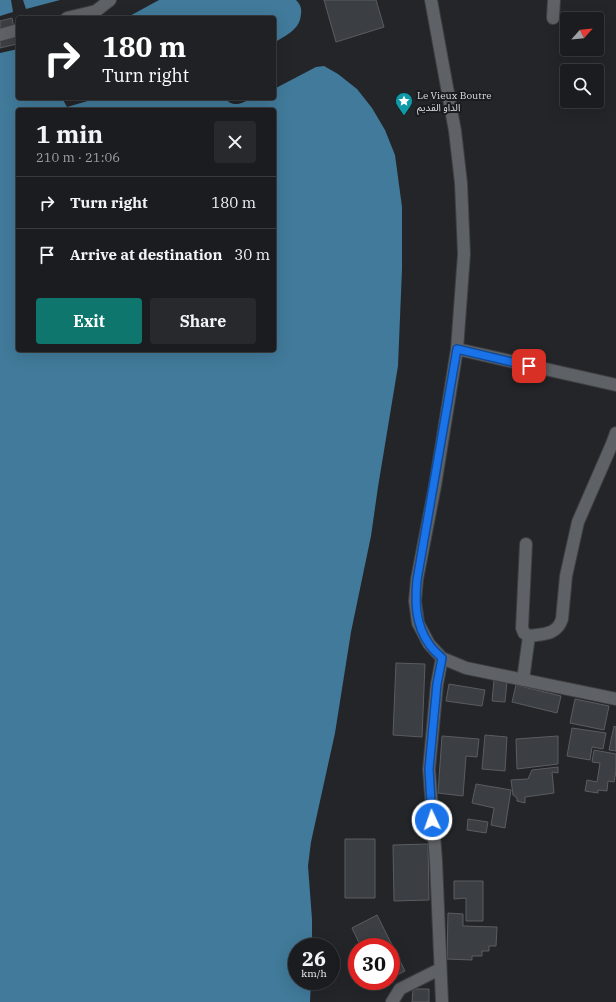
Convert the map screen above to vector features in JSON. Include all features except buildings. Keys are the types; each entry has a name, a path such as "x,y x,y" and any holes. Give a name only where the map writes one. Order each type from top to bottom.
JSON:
{"street":[{"path":"74,16 96,10 110,0"},
{"path":"431,0 440,56 455,131 461,183 464,254 457,349 417,580 415,601 418,623 429,644 442,658 466,668 616,699"},
{"path":"554,0 554,18"},
{"path":"0,35 16,31"},
{"path":"457,349 616,385"},
{"path":"526,544 522,628 524,633 529,636 555,630 560,626 562,620 566,576 578,522 616,433"},
{"path":"523,680 529,636"},
{"path":"442,658 437,684 429,769 436,861 442,1002"},
{"path":"392,1002 400,990 440,969"}],"water":[{"path":"0,0 11,0 13,12 0,16"},
{"path":"23,0 60,0 26,9"},
{"path":"159,0 296,0 299,3 301,12 300,20 292,32 276,42 276,16 130,16"},
{"path":"16,49 16,100 63,100 67,107 91,100 226,100 228,102 239,104 249,100 276,100 276,88 316,67 324,66 338,74 357,89 372,108 385,130 395,155 402,207 402,269 398,366 371,536 351,632 335,733 311,842 308,866 312,938 288,938 288,990 311,990 310,1002 0,1002 0,53"}],"place":[{"name":"Le Vieux Boutre الداو القديم","path":"404,116"}],"route":[{"path":"432,820 429,769 437,684 442,658 429,644 418,623 415,601 417,580 435,486 457,349 529,366"}]}
